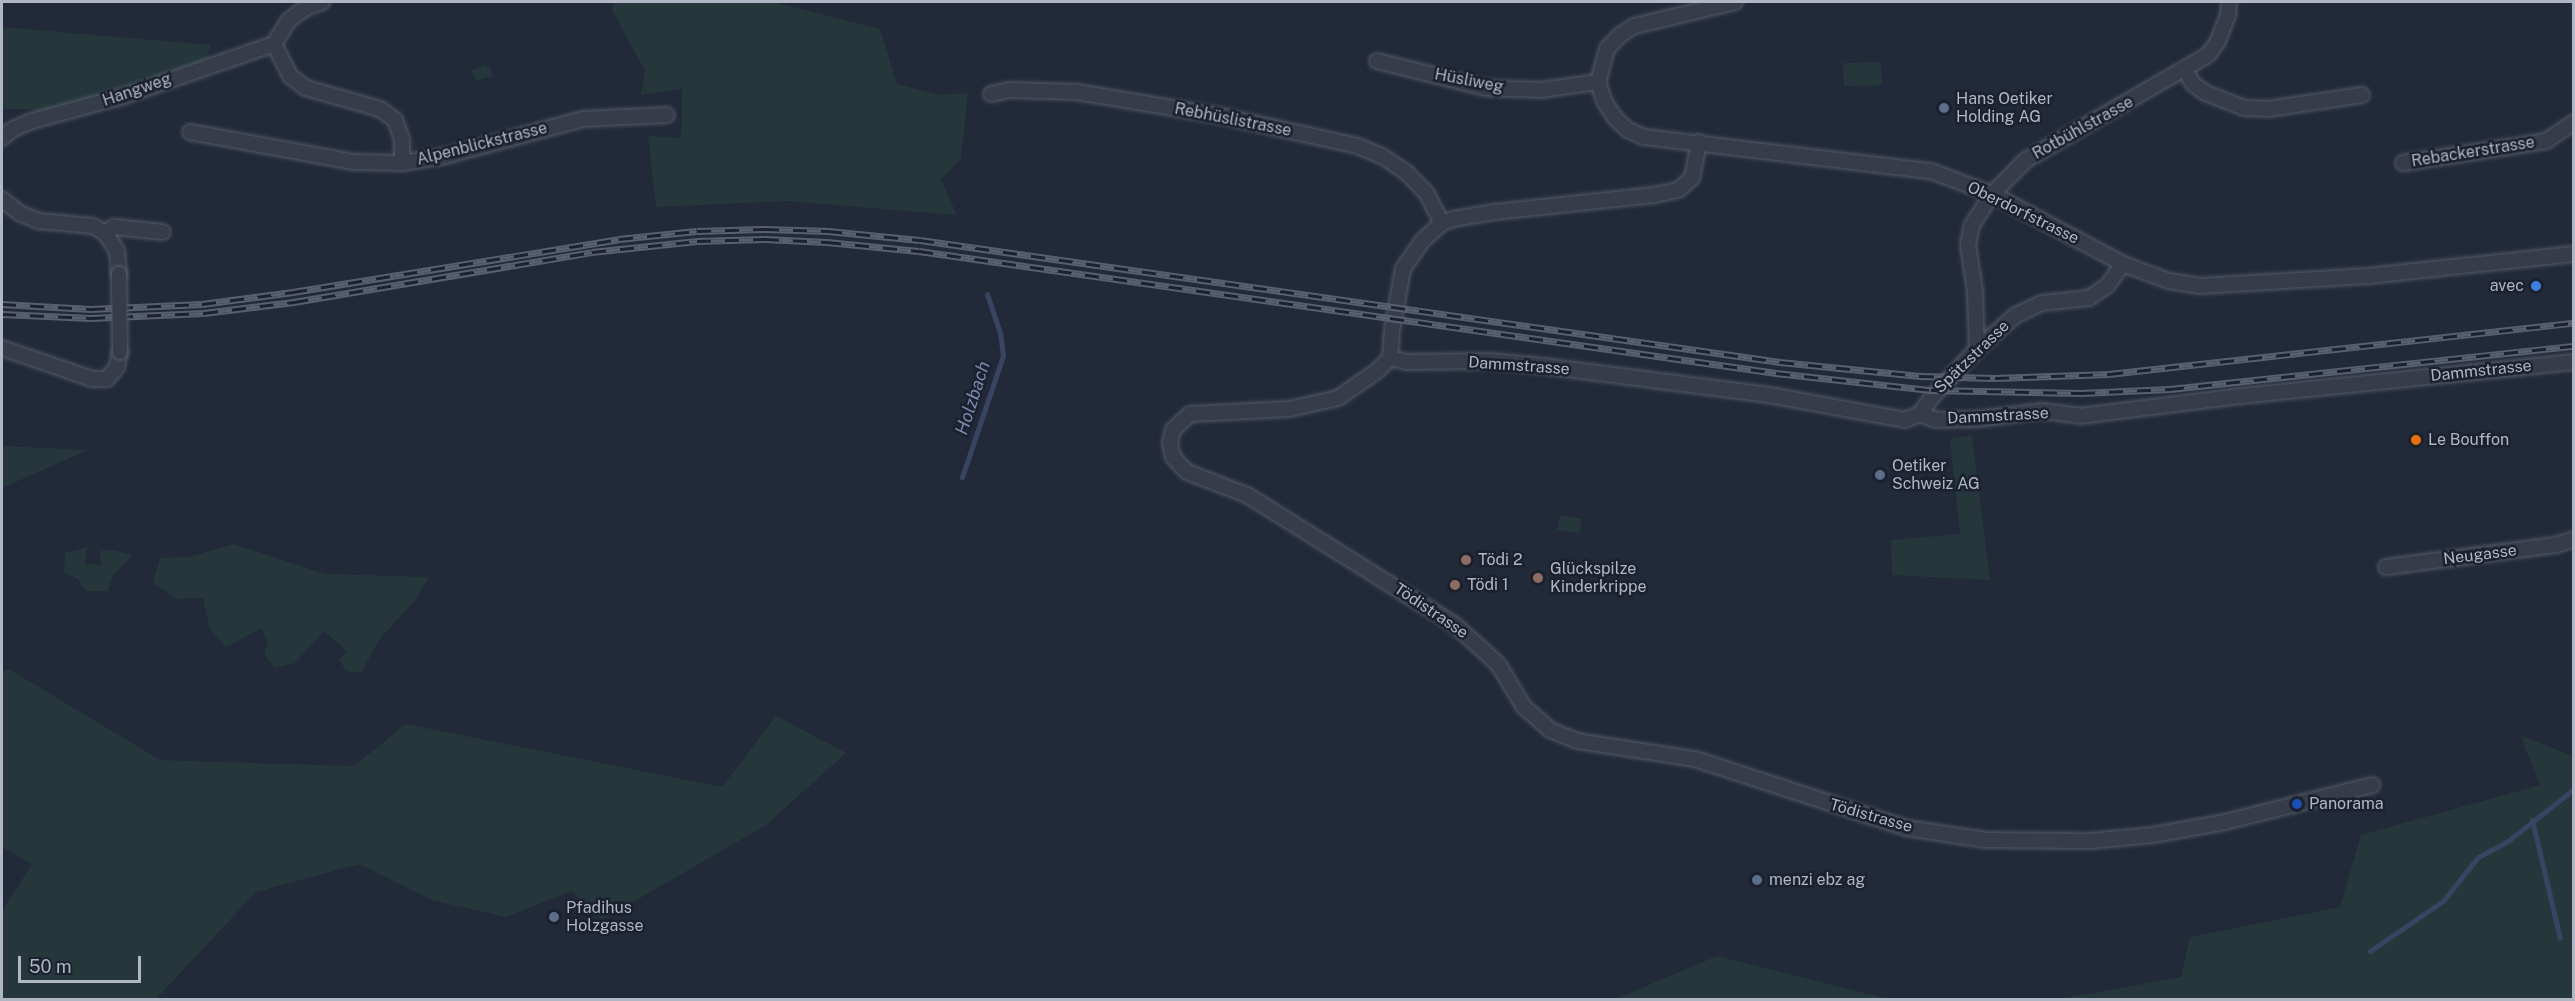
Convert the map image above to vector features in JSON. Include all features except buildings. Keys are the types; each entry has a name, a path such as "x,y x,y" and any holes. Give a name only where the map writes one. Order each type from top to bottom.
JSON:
{"street":[{"path":"322,2 307,7 289,20 273,44 290,76 306,88 380,109 395,120 402,139 402,163"},
{"path":"1598,82 1607,49 1634,26 1735,2"},
{"name":"Rotbühlstrasse","path":"1973,354 1975,291 1968,245 1972,225 1992,194 2025,160 2208,55 2218,40 2228,15 2229,2"},
{"name":"Hangweg","path":"2,138 13,129 32,121 124,96 273,44"},
{"name":"Hüsliweg","path":"1377,61 1486,88 1541,90 1598,82"},
{"path":"2185,70 2193,84 2206,93 2244,108 2268,109 2362,95"},
{"name":"Oberdorfstrasse","path":"1598,82 1604,101 1615,118 1628,130 1644,137 1931,171 1992,194 2123,264 2169,281 2200,286 2232,285 2368,276 2574,255"},
{"name":"Rebhüslistrasse","path":"991,94 1010,90 1077,92 1226,117 1358,146 1382,156 1407,173 1427,194 1442,223"},
{"name":"Alpenblickstrasse","path":"190,132 354,162 402,163 444,156 583,119 667,115"},
{"name":"Rebackerstrasse","path":"2403,163 2546,141 2574,122"},
{"path":"1390,358 1392,330 1403,269 1423,240 1442,223 1465,216 1654,195 1678,190 1692,178 1699,142"},
{"path":"2,199 19,213 39,221 93,226 105,233 117,251 120,351 117,367 107,379 92,380 2,348"},
{"path":"105,233 114,227 163,232"},
{"name":"Spätzstrasse","path":"1920,414 1932,397 1973,354 2016,315 2042,303 2089,298 2107,286 2123,264"},
{"name":"Dammstrasse","path":"1390,358 1407,362 1490,361 1532,364 1769,395 1905,420 1920,414 1936,420 1977,419 2042,411 2080,416 2240,396 2574,362"},
{"name":"Tödistrasse","path":"1390,358 1359,386 1338,398 1289,409 1190,414 1173,430 1170,442 1173,457 1187,472 1247,495 1455,625 1498,664 1524,706 1550,730 1559,734 1577,741 1695,759 1906,828 1986,840 2090,841 2153,835 2225,822 2372,785"},
{"name":"Neugasse","path":"2386,567 2556,545 2574,539"}],"shaded area":[{"path":"613,2 773,2 880,29 897,84 940,95 968,93 961,158 941,180 957,215 786,201 656,207 648,136 681,138 682,89 641,95 645,71 612,10"},
{"path":"2,27 211,45 206,61 128,88 37,112 32,109 2,109"},
{"path":"1881,62 1882,85 1844,86 1843,63"},
{"path":"485,65 490,68 493,76 476,81 471,71"},
{"path":"1972,435 1990,580 1892,575 1891,540 1960,534 1950,439"},
{"path":"2,446 88,450 2,488"},
{"path":"1560,515 1582,519 1579,534 1557,530"},
{"path":"233,544 325,574 429,577 416,599 379,640 361,673 346,671 339,659 347,651 324,631 295,663 275,668 264,654 268,642 261,628 226,647 210,630 203,598 177,599 153,583 160,558 189,557"},
{"path":"87,547 85,564 101,565 100,551 113,550 133,555 112,577 108,591 86,591 77,578 64,573 65,553"},
{"path":"9,669 160,760 354,766 406,724 722,787 776,716 846,753 766,825 602,920 572,891 506,917 432,900 359,864 256,892 156,999 2,999 2,911 32,864 2,847 2,672"},
{"path":"2520,735 2573,756 2573,999 2060,999 2181,977 2190,937 2340,907 2361,835 2540,785"},
{"path":"1717,956 1888,999 1616,999"}],"waterway":[{"name":"Holzbach","path":"962,477 1003,356 1000,333 987,294"},
{"path":"2370,951 2443,901 2478,857 2508,841 2574,789"},
{"path":"2532,820 2560,938"}],"railway":[{"path":"2,304 91,309 202,304 293,292 619,239 697,231 765,229 828,231 920,240 1780,362 1920,376 1995,378 2109,374 2574,323"},
{"path":"2,314 91,318 204,313 294,302 592,252 697,241 765,239 827,242 919,251 1776,373 1931,390 2081,393 2170,389 2574,346"}],"place":[{"name":"Hans Oetiker Holding AG","path":"1944,108"},
{"name":"avec","path":"2536,286"},
{"name":"Le Bouffon","path":"2416,440"},
{"name":"Oetiker Schweiz AG","path":"1880,475"},
{"name":"Tödi 2","path":"1466,560"},
{"name":"Glückspilze Kinderkrippe","path":"1538,578"},
{"name":"Tödi 1","path":"1455,585"},
{"name":"Panorama","path":"2297,804"},
{"name":"menzi ebz ag","path":"1757,880"},
{"name":"Pfadihus Holzgasse","path":"554,917"}]}
